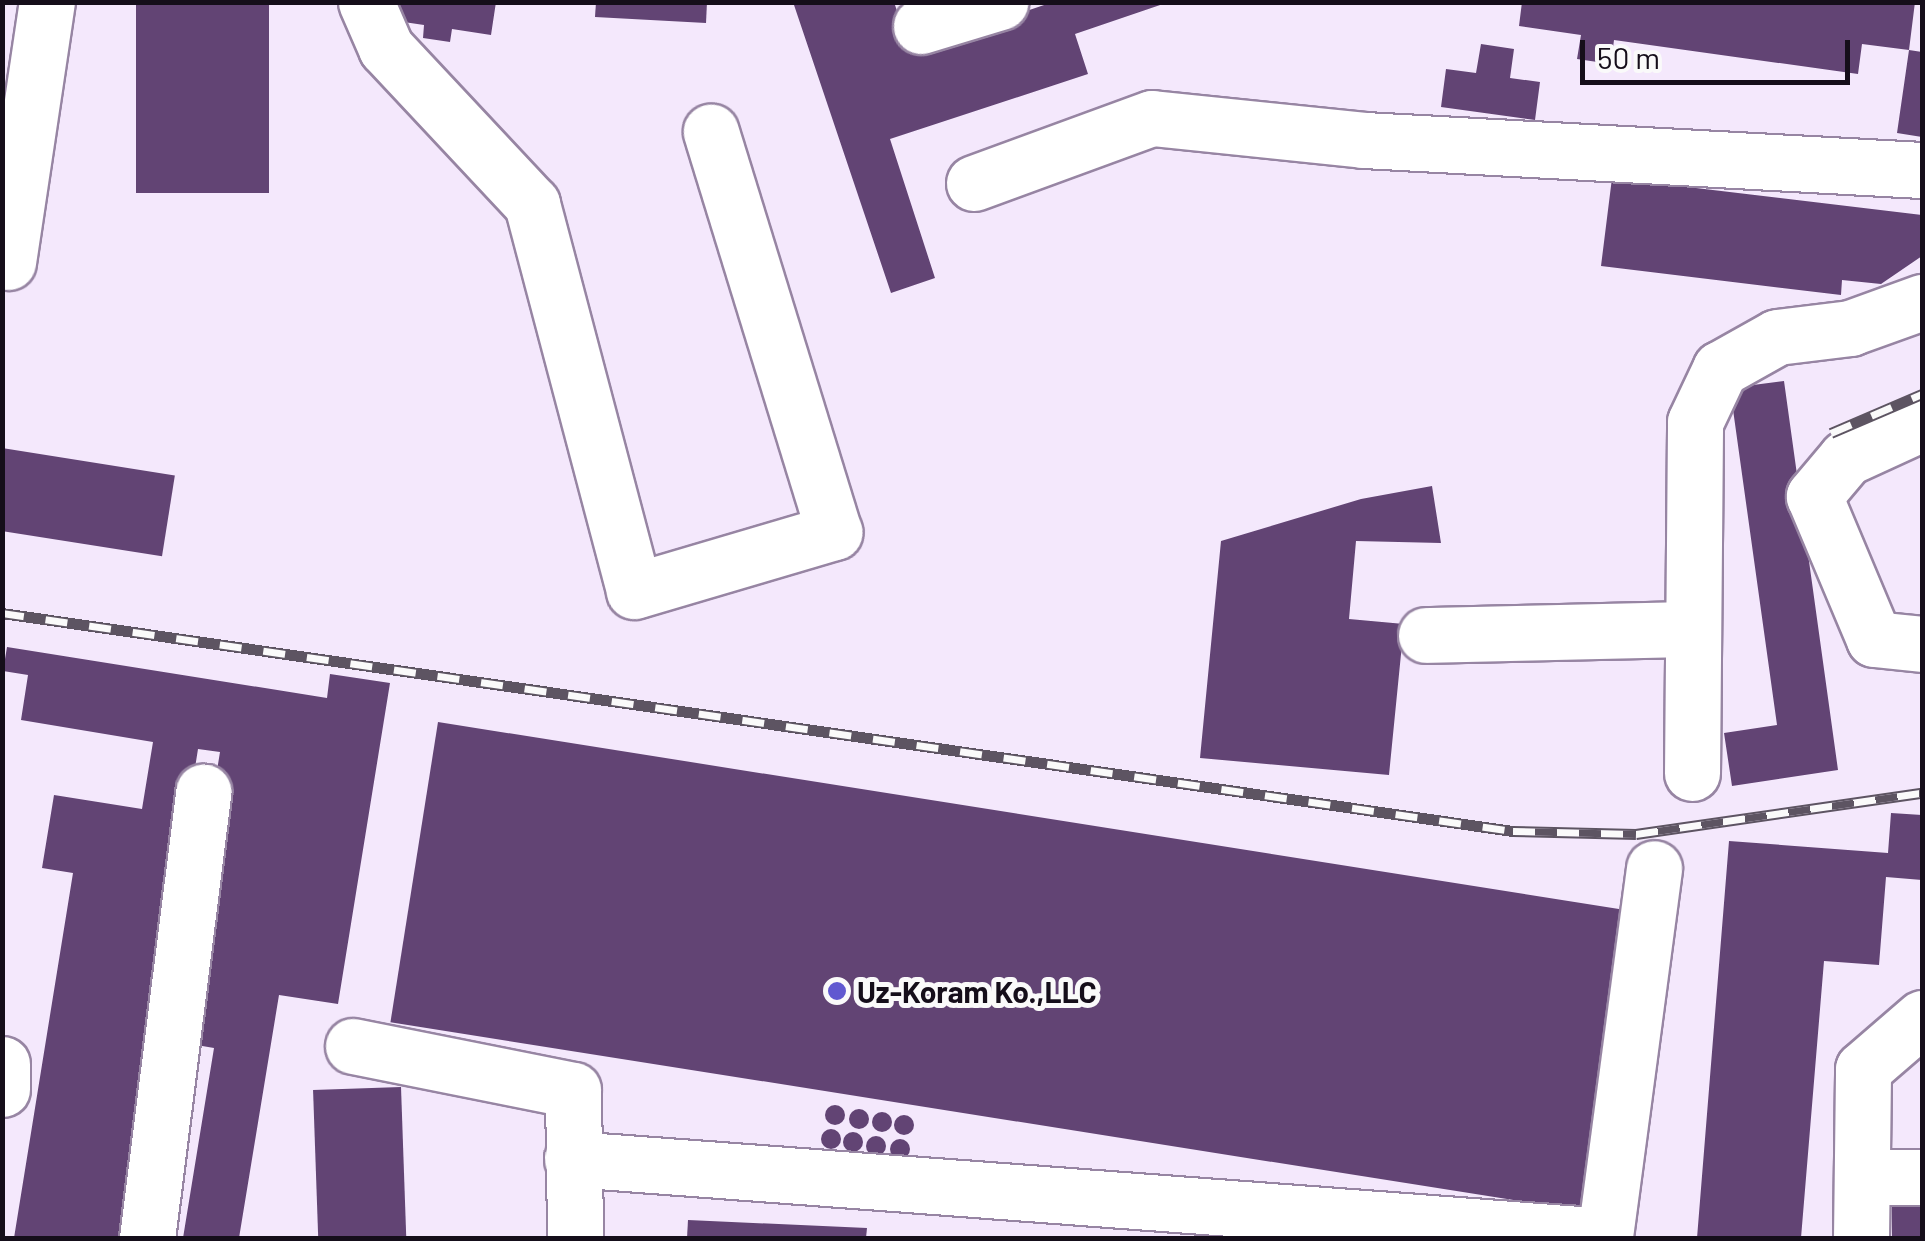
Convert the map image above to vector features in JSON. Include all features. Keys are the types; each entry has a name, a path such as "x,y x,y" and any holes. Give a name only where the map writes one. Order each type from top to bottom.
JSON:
{"street":[{"path":"8,262 48,2"},
{"path":"366,2 386,48 532,204 634,591 834,532 710,131"},
{"path":"920,26 1000,2"},
{"path":"974,183 1152,118 1364,140 1922,170"},
{"path":"1692,773 1695,422 1720,369 1777,338 1850,328 1922,302"},
{"path":"1922,423 1846,458 1814,496 1874,639 1922,644"},
{"path":"1426,634 1693,629"},
{"path":"146,1238 203,792"},
{"path":"572,1159 1605,1236 1654,868"},
{"path":"1861,1238 1863,1069 1922,1018"},
{"path":"353,1046 573,1090 576,1238"},
{"path":"2,1064 2,1088"},
{"path":"1862,1177 1922,1177"}],"building":[{"path":"136,2 269,2 269,193 136,193"},
{"path":"400,2 496,2 491,35 452,29 450,42 423,38 424,25 397,21"},
{"path":"596,2 707,2 706,23 595,17"},
{"path":"793,2 894,2 910,50 1053,2 1166,3 1075,34 1088,74 890,139 935,278 891,293"},
{"path":"1522,2 1915,2 1909,50 1862,44 1858,74 1614,40 1611,64 1577,59 1581,35 1519,26"},
{"path":"1481,44 1514,49 1510,78 1540,82 1535,120 1441,107 1446,69 1476,73"},
{"path":"1909,50 1922,52 1922,137 1897,133"},
{"path":"1612,178 1922,215 1922,256 1881,284 1842,280 1841,295 1601,266"},
{"path":"1784,381 1838,770 1732,786 1724,733 1777,725 1730,388"},
{"path":"2,448 175,475 162,556 2,531"},
{"path":"1432,486 1441,543 1356,541 1349,619 1404,624 1389,775 1200,758 1221,541 1361,499"},
{"path":"7,647 327,698 330,674 390,683 338,1004 279,995 239,1238 183,1238 214,1048 173,1041 220,752 198,749 121,1238 14,1238 73,873 42,868 54,795 142,809 153,742 21,720 28,675 3,671"},
{"path":"438,722 1633,911 1586,1212 390,1022"},
{"path":"1891,813 1922,815 1922,880 1886,877 1879,965 1824,961 1801,1238 1697,1238 1729,841 1888,853"},
{"path":"401,1087 406,1238 318,1238 313,1090"},
{"path":"835,1105 845,1115 835,1125 825,1115"},
{"path":"859,1109 869,1119 859,1129 849,1119"},
{"path":"882,1112 892,1122 882,1132 872,1122"},
{"path":"904,1115 914,1125 904,1135 894,1125"},
{"path":"831,1129 841,1139 831,1149 821,1139"},
{"path":"853,1132 863,1142 853,1152 843,1142"},
{"path":"876,1136 886,1146 876,1156 866,1146"},
{"path":"900,1139 910,1149 900,1159 890,1149"},
{"path":"1892,1198 1922,1198 1922,1238 1892,1238"},
{"path":"688,1220 867,1228 866,1238 687,1238"}],"railway":[{"path":"1831,433 1922,394"},
{"path":"2,613 1513,831 1636,834 1922,793"}],"place":[{"name":"Uz-Koram Ko.,LLC","path":"837,991"}]}
